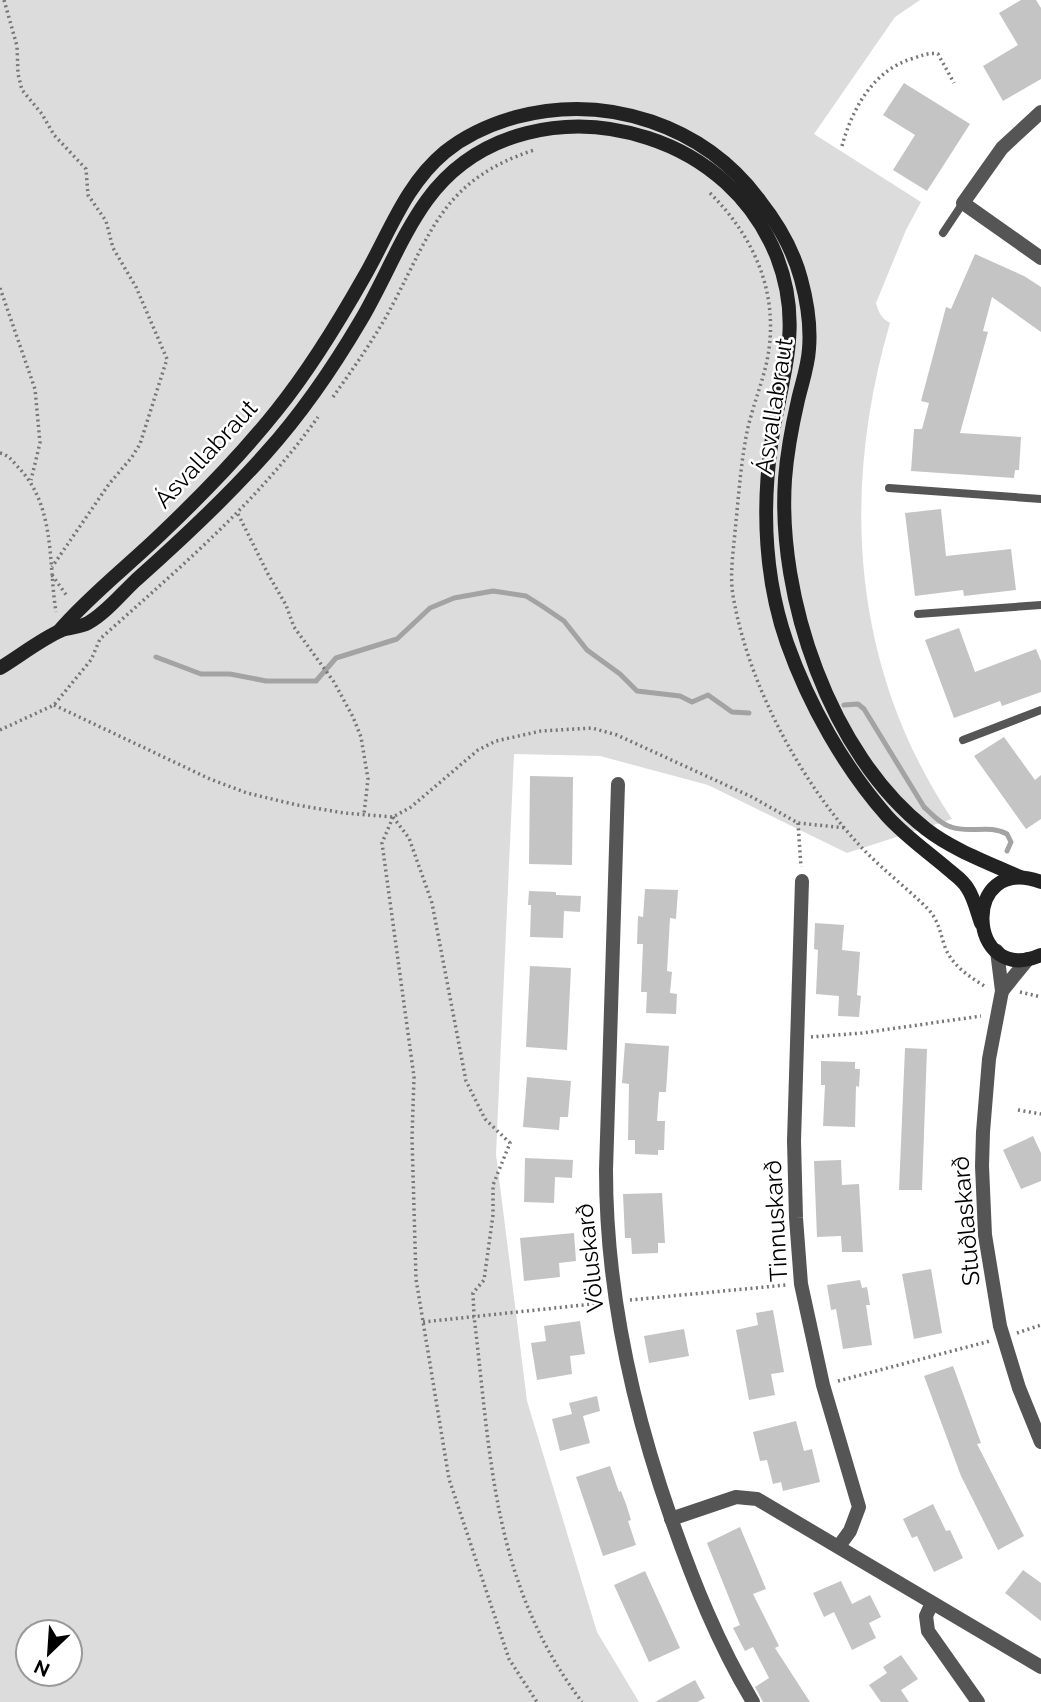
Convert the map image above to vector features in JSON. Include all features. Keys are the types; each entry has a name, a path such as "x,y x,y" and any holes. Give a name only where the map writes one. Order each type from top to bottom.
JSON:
{"main road":[{"name":"Ásvallabraut","path":"0,668 59,631 77,610 152,543 225,471 278,410 306,372 344,311 411,191 440,157 465,138 483,129 531,113 579,108 629,115 676,130 717,155 751,188 781,230 793,253 806,299 809,348 791,433 785,482 788,554 796,607 826,693 863,760 892,797 926,830 961,850 1020,877 1041,882"},
{"name":"Ásvallabraut","path":"59,631 88,624 113,603 218,503 280,437 344,348 384,280 419,211 458,167 512,136 541,129 573,125 596,126 641,135 682,151 720,177 753,211 776,254 788,299 790,345 771,445 766,516 775,601 787,643 812,703 859,781 889,818 969,889 984,934 997,951"},
{"path":"981,923 987,896 1009,879 1020,877"},
{"path":"997,951 1007,957 1037,957"}],"street":[{"path":"1041,112 1002,148 963,203 1041,258"},
{"name":"Völuskarð","path":"618,784 606,1205 617,1301 644,1437 686,1565 752,1702"},
{"name":"Tinnuskarð","path":"802,881 794,1141 796,1218 801,1284 823,1385 859,1507 850,1531 839,1546"},
{"name":"Stuðlaskarð","path":"997,951 997,1014 984,1098 982,1166 985,1235 1004,1337 1019,1388 1041,1442"},
{"name":"Stuðlaskarð","path":"996,990 1037,957"},
{"path":"671,1519 736,1497 757,1499 1041,1667"},
{"path":"932,1603 926,1616 928,1631 978,1702"}],"lane":[{"path":"943,233 963,203"},
{"path":"889,488 1041,499"},
{"path":"918,614 1041,605"},
{"path":"963,740 1041,710"}],"path":[{"path":"4,0 17,46 18,74 22,90 42,114 54,135 86,169 88,195 106,221 113,248 136,287 167,359 140,444 52,567"},
{"path":"842,146 849,121 869,89 896,64 927,54 938,54 954,83"},
{"path":"331,399 376,334 430,229 458,192 475,178 511,158 542,148"},
{"path":"709,191 733,218 759,260 766,283 771,319 766,362 744,444 731,573 733,600 752,668 769,708 812,783 846,828 938,921 946,950 958,967 996,990"},
{"path":"0,288 35,389 40,443 31,480"},
{"path":"0,730 54,705 91,660 100,639 238,514 271,479 323,410"},
{"path":"0,453 7,455 31,480 44,508 59,631"},
{"path":"238,514 286,605 294,627 334,682 353,717 360,737 368,779 364,815"},
{"path":"52,575 67,596"},
{"path":"54,705 210,779 247,793 297,806 393,817 411,807 478,750 496,741 532,733 592,728 617,735 740,792 798,823 846,828"},
{"path":"393,817 409,838 432,902 467,1081 485,1119 510,1143 492,1185 493,1215 484,1280 473,1293 495,1496 510,1563 536,1627 552,1658 582,1702"},
{"path":"393,817 382,843 414,1077 412,1138 416,1279 449,1479 509,1659 537,1702"},
{"path":"798,823 802,881"},
{"path":"1020,992 1041,997"},
{"path":"831,1037 997,1014"},
{"path":"1018,1110 1041,1114"},
{"path":"637,1300 801,1284"},
{"path":"423,1322 582,1305"},
{"path":"823,1385 1041,1325"}],"shaded area":[{"path":"0,0 920,0 895,17 814,134 921,202 906,230 876,303 881,315 890,323 874,387 865,452 861,516 865,579 875,641 893,702 919,762 952,819 847,853 708,785 600,756 514,754 496,1154 527,1401 597,1632 639,1702 0,1702"}],"building":[{"path":"1021,0 1036,0 1041,8 1041,79 1003,101 983,66 1018,45 999,13"},
{"path":"904,83 970,124 927,191 893,170 915,135 883,115"},
{"path":"975,254 1024,276 1041,287 1041,332 992,297 983,331 988,332 960,433 1021,437 1019,470 1015,470 1014,478 911,471 914,429 922,429 929,403 921,401 946,307 951,309"},
{"path":"941,509 946,556 1011,549 1016,590 964,596 963,590 915,596 905,513"},
{"path":"959,628 975,672 1036,649 1041,661 1041,692 1002,706 1000,701 954,718 925,640"},
{"path":"1004,737 1035,780 1041,775 1041,819 1026,829 974,756"},
{"path":"530,776 573,777 572,865 529,864"},
{"path":"645,889 678,890 676,919 670,918 667,971 672,972 670,993 677,994 676,1014 646,1013 647,992 641,992 643,944 637,944 638,916 643,917"},
{"path":"529,891 581,896 580,912 564,911 563,938 530,937"},
{"path":"815,923 844,925 842,950 860,952 857,995 861,996 859,1017 838,1016 839,996 816,994 818,950 814,949"},
{"path":"530,966 571,968 567,1050 526,1047"},
{"path":"625,1043 669,1046 666,1092 659,1092 657,1121 665,1121 664,1150 658,1150 658,1155 635,1154 635,1140 628,1140 629,1084 622,1083"},
{"path":"905,1048 927,1049 922,1190 899,1190"},
{"path":"821,1061 855,1062 855,1069 860,1069 859,1087 856,1086 855,1127 823,1126 825,1085 821,1085"},
{"path":"527,1077 571,1081 568,1117 560,1117 559,1130 523,1127"},
{"path":"1033,1136 1041,1153 1041,1181 1021,1189 1003,1150"},
{"path":"525,1158 573,1160 572,1178 555,1177 554,1203 524,1202"},
{"path":"841,1160 842,1185 859,1184 863,1252 842,1252 841,1236 817,1237 814,1161"},
{"path":"662,1193 665,1243 658,1243 658,1253 632,1254 631,1238 625,1238 623,1194"},
{"path":"574,1233 576,1261 559,1263 560,1277 524,1281 520,1238"},
{"path":"931,1269 942,1333 914,1339 902,1274"},
{"path":"860,1280 862,1288 867,1287 870,1305 866,1305 872,1345 843,1349 836,1309 831,1310 827,1285"},
{"path":"773,1310 784,1372 771,1374 775,1395 749,1400 736,1330 758,1325 756,1313"},
{"path":"580,1321 585,1354 570,1356 572,1374 537,1380 531,1343 546,1341 544,1326"},
{"path":"684,1329 689,1356 649,1363 644,1336"},
{"path":"953,1366 981,1443 977,1444 1024,1536 998,1550 961,1476 924,1376"},
{"path":"597,1396 600,1411 583,1416 590,1443 560,1451 552,1419 572,1414 569,1403"},
{"path":"796,1421 804,1451 812,1449 820,1482 783,1491 781,1482 773,1484 767,1460 760,1461 753,1432"},
{"path":"610,1466 626,1504 636,1545 603,1556 576,1477"},
{"path":"933,1504 946,1531 950,1530 963,1558 934,1572 917,1536 912,1538 903,1519"},
{"path":"740,1527 766,1589 753,1594 779,1646 775,1648 810,1702 763,1702 755,1687 769,1678 753,1647 745,1651 733,1628 740,1625 707,1543"},
{"path":"1023,1570 1041,1583 1041,1621 1005,1593"},
{"path":"645,1571 680,1648 649,1662 614,1585"},
{"path":"841,1581 852,1604 870,1595 881,1617 869,1623 876,1638 852,1650 834,1612 824,1617 813,1593"},
{"path":"901,1655 918,1679 901,1690 909,1702 881,1702 869,1685 887,1673 883,1667"},
{"path":"695,1680 705,1698 697,1702 655,1702"}],"waterway":[{"path":"156,657 201,674 230,674 266,681 316,681 336,658 397,639 430,608 454,598 493,591 526,596 564,621 587,650 620,674 637,691 680,696 692,702 708,695 732,712 749,713"},
{"path":"844,705 858,704 864,709 924,807 936,818 947,826 958,829 993,830 1007,834 1011,842 1007,851"}]}
